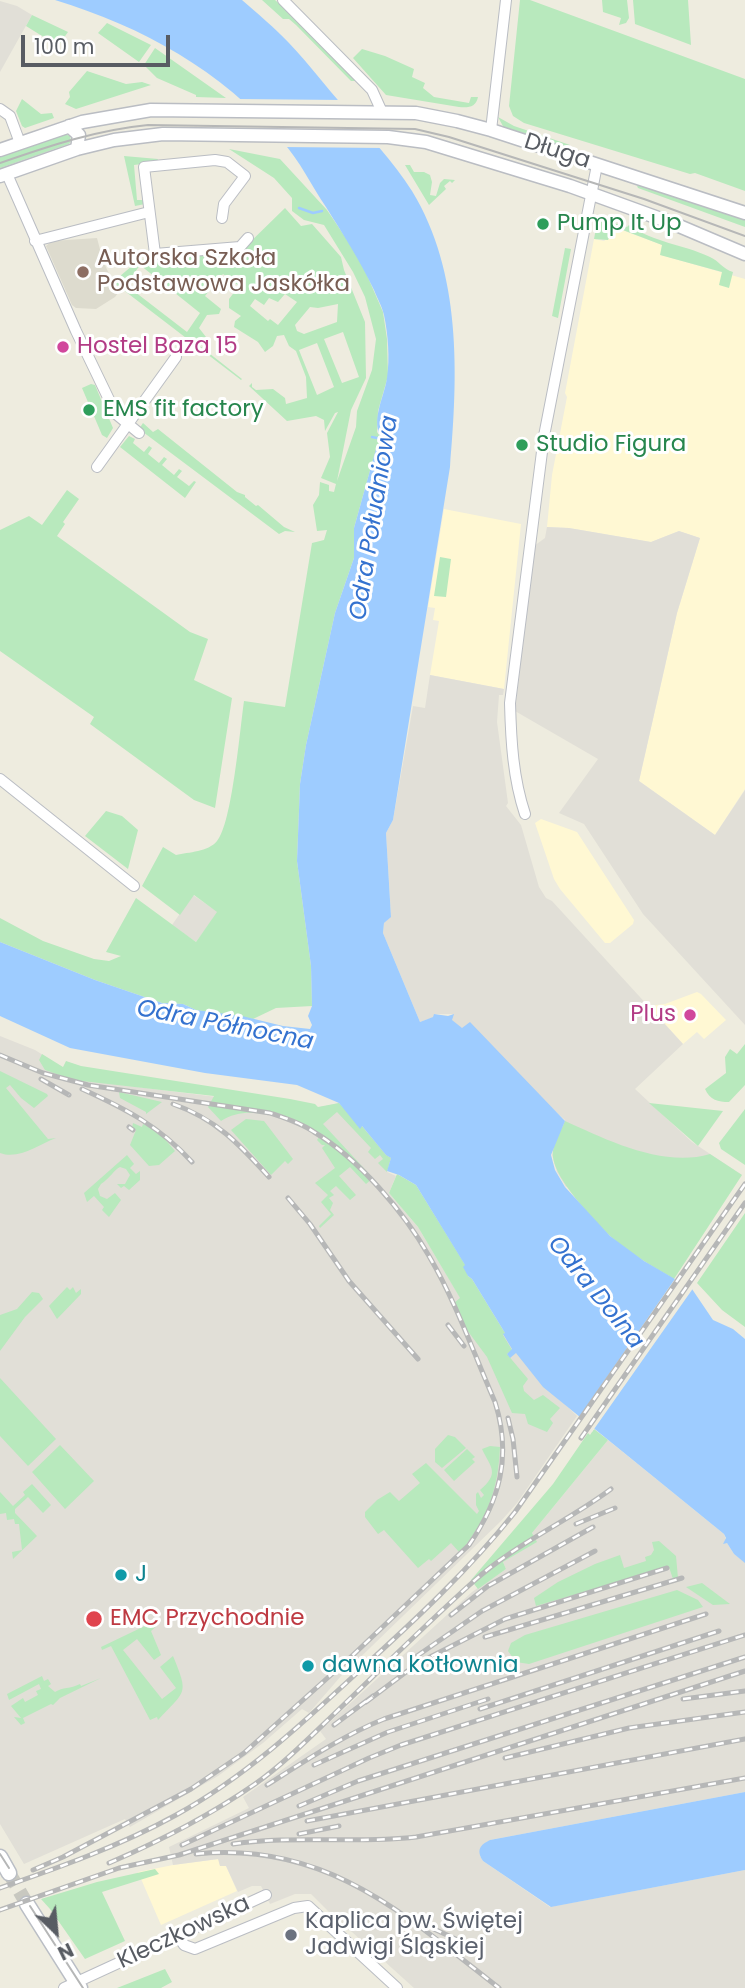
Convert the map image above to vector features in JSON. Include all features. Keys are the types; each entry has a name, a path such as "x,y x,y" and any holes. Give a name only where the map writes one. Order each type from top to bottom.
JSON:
{"main road":[{"path":"0,1857 9,1873"},
{"path":"27,1904 74,1986"}],"street":[{"path":"283,0 372,90 382,112"},
{"path":"491,130 506,0"},
{"path":"0,109 10,116 20,143"},
{"name":"Długa","path":"0,150 69,126 135,111 382,112 434,116 491,130 745,213"},
{"path":"69,126 79,135 77,149"},
{"name":"Długa","path":"4,175 77,149 136,137 187,134 388,137 453,149 591,194 672,223 745,254"},
{"path":"222,218 224,204 245,176 226,162 215,160 144,167 155,254 240,247 248,238"},
{"path":"526,814 516,788 510,735 510,703 544,436 597,165"},
{"path":"4,175 116,414 139,433"},
{"path":"35,241 149,212"},
{"path":"97,467 176,357"},
{"path":"0,779 134,886"},
{"name":"Kleczkowska","path":"74,1986 266,1895"},
{"path":"177,1935 184,1945 195,1949 293,1908 308,1906 397,1988"}],"shaded area":[{"path":"0,1 17,6 32,15 0,72"},
{"path":"614,227 662,245 661,255 745,279 745,789 715,835 639,781 677,613 700,538 679,531 651,542 569,528 547,527 552,475 567,397 565,393 594,239 604,241"},
{"name":"Autorska Szkoła Podstawowa Jaskółka","path":"97,238 103,261 113,282 122,288 115,297 96,309 76,308 72,305 46,246 52,241"},
{"path":"444,509 521,524 504,689 430,675 439,621 433,620 435,608 428,607"},
{"path":"547,527 569,528 651,542 679,531 700,538 677,613 639,781 715,835 745,790 745,1025 643,914 584,824 559,813 598,759 515,711 534,546 545,538"},
{"path":"430,675 504,689 503,695 499,695 497,722 508,803 506,806 521,825 539,887 546,898 552,901 683,1044 635,1089 692,1142 742,1175 566,1187 557,1172 552,1155 565,1120 451,1020 453,1014 434,1014 434,1017 420,1022 383,933 384,923 391,916 386,833 393,820 413,706 425,708"},
{"path":"541,819 577,832 634,920 633,924 610,943 605,943 554,879 535,823"},
{"path":"193,895 218,912 196,942 172,925"},
{"path":"697,992 726,1020 704,1039 697,1032 683,1044 649,1006 665,1004"},
{"path":"0,1036 35,1050 83,1080 311,1109 339,1103 391,1158 387,1172 396,1176 389,1193 418,1227 486,1341 508,1327 544,1384 577,1416 517,1503 501,1521 341,1676 309,1713 302,1709 263,1743 218,1776 130,1827 125,1819 24,1864 0,1824"},
{"path":"608,1440 724,1534 734,1554 745,1562 745,1792 490,1840 480,1856 483,1861 550,1907 745,1870 745,1988 414,1988 345,1928 311,1894 295,1894 270,1904 261,1886 252,1886 238,1892 226,1866 220,1866 218,1859 173,1865 169,1847 249,1808 243,1797 326,1739 320,1731 472,1592 506,1569 503,1562 536,1542 532,1533"},
{"path":"219,1859 220,1866 226,1866 237,1891 161,1925 138,1872"}],"green space":[{"path":"262,0 275,0 358,81 351,81 296,25 289,19 283,19"},
{"path":"520,0 530,0 745,79 745,191 695,173 690,174 524,123 513,116 509,106"},
{"path":"602,0 627,0 629,18 626,23 619,25 621,18 603,12"},
{"path":"633,0 688,0 691,45 635,24"},
{"path":"32,15 68,32 58,46 26,26"},
{"path":"107,23 151,45 139,62 98,33"},
{"path":"155,48 226,98 196,97 157,78 144,65"},
{"path":"362,49 414,69 412,77 425,83 423,88 434,97 469,103 471,97 478,97 476,103 463,107 386,95 353,58"},
{"path":"87,71 126,84 142,82 151,85 76,109 65,104 70,97 69,92"},
{"path":"22,99 41,114 52,113 54,118 25,128 16,111"},
{"path":"498,117 514,126 570,145 570,149 504,128"},
{"path":"62,133 70,136 69,144 0,168 0,155"},
{"path":"229,149 280,159 327,210 360,259 383,312 388,376 378,411 377,432 382,439 376,449 354,528 354,558 335,613 300,784 297,861 311,966 312,1006 276,1008 253,1019 196,1010 183,1004 162,1003 95,980 0,942 0,918 43,941 94,959 109,961 121,956 106,952 136,898 196,942 217,912 194,895 180,915 142,886 163,847 176,855 204,849 217,841 231,797 244,701 285,707 312,543 324,540 327,530 317,531 313,505 319,495 320,482 329,485 329,491 334,492 336,484 321,478 330,457 327,433 338,412 325,431 324,420 316,416 287,421 249,386 252,383 256,390 273,389 285,398 286,404 307,398 306,377 296,351 289,346 284,335 277,336 273,346 265,352 258,342 234,327 235,321 241,316 229,308 229,299 239,286 223,274 205,296 221,309 219,314 207,315 199,328 206,337 200,346 241,380 113,282 139,260 240,252 285,208 301,226 312,224 341,257 365,322 366,378 351,410 337,481 372,370 376,339 365,297 324,225 304,220 292,211 292,198 274,178","holes":["140,265 200,313 187,332 126,285","285,294 297,302 278,325 270,319 268,321 250,306 255,299 264,305 269,298 278,302","338,304 337,322 304,334 297,331 295,325 310,307","343,332 359,377 342,383 324,339","317,343 334,387 317,395 299,350"]},
{"path":"124,156 158,159 157,162 134,165 137,200 144,200 145,204 135,206"},
{"path":"405,165 410,165 414,172 430,175 430,195 436,196 444,179 455,180 444,186 446,189 429,205"},
{"path":"639,185 745,220 745,227 638,188"},
{"path":"598,218 627,227 629,225 648,236 713,259 733,272 729,288 719,285 722,272 660,255 662,245 615,227 608,240 594,239"},
{"path":"565,248 571,249 558,318 552,316"},
{"path":"95,385 113,428 107,438 102,435 82,388"},
{"path":"143,423 153,432 158,429 237,492 245,495 284,527 295,532 285,531 279,534 139,429"},
{"path":"129,436 135,439 133,443 144,452 149,446 152,448 148,454 159,463 164,457 167,459 162,465 174,475 179,469 182,471 177,477 189,486 196,482 185,498 120,447"},
{"path":"67,490 79,499 57,536 190,632 208,639 194,680 232,698 215,808 194,800 90,724 94,717 0,651 0,530 29,516 42,525"},
{"path":"440,557 451,559 446,597 434,596"},
{"path":"106,811 122,816 138,830 128,869 85,836"},
{"path":"745,1044 745,1085 729,1102 715,1100 705,1089 726,1073 725,1057 730,1049 737,1054"},
{"path":"42,1054 63,1067 66,1061 81,1066 290,1099 318,1107 339,1103 391,1158 387,1172 378,1163 383,1159 380,1155 375,1159 368,1152 371,1148 337,1112 323,1124 373,1178 366,1184 350,1167 339,1176 356,1195 350,1200 336,1186 330,1191 334,1195 329,1198 333,1203 330,1210 334,1215 320,1228 331,1214 321,1202 328,1195 315,1183 335,1168 322,1148 325,1145 317,1140 319,1137 284,1119 258,1113 245,1113 221,1121 208,1107 214,1096 73,1080 45,1070 39,1060"},
{"path":"0,1071 47,1094 34,1108 10,1085 6,1088 48,1139 56,1138 14,1155 0,1153"},
{"path":"119,1092 162,1102 146,1114 120,1098"},
{"path":"649,1103 723,1111 698,1146"},
{"path":"745,1109 745,1165 721,1149 719,1143"},
{"path":"246,1119 264,1121 293,1159 288,1164 285,1161 271,1175 231,1130"},
{"path":"565,1121 617,1143 655,1155 692,1157 710,1154 742,1175 674,1279 633,1254 610,1236 567,1187 553,1157 555,1143"},
{"path":"133,1123 142,1127 143,1124 159,1132 175,1151 159,1165 149,1166 130,1145 136,1130 132,1128"},
{"path":"127,1155 134,1164 130,1168 136,1174 140,1171 140,1180 129,1190 124,1186 121,1188 117,1184 125,1184 130,1175 126,1169 120,1167 101,1184 98,1189 100,1196 107,1199 115,1193 121,1200 109,1217 94,1196 87,1202 84,1193"},
{"path":"397,1174 416,1185 466,1266 468,1276 505,1333 503,1335 512,1350 507,1354 528,1379 523,1386 524,1391 534,1400 543,1395 560,1408 550,1419 553,1423 547,1432 528,1424 525,1414 512,1413 487,1357 467,1330 455,1307 457,1306 454,1303 460,1298 418,1227 389,1193"},
{"path":"745,1213 745,1327 722,1310 697,1283"},
{"path":"67,1287 70,1290 73,1287 76,1293 81,1289 81,1294 57,1319 49,1306"},
{"path":"32,1292 39,1293 43,1299 25,1317 0,1351 0,1315 17,1309"},
{"path":"0,1378 56,1439 28,1466 0,1436"},
{"path":"594,1429 608,1440 532,1533 537,1542 503,1562 506,1569 478,1589 471,1580 553,1484 588,1433 590,1435"},
{"path":"448,1435 455,1437 466,1448 442,1468 435,1462 435,1449"},
{"path":"60,1445 94,1481 65,1509 32,1472"},
{"path":"500,1447 494,1491 484,1516 460,1553 451,1543 431,1561 429,1559 418,1568 384,1530 378,1534 365,1517 365,1512 377,1500 390,1492 399,1501 420,1483 412,1474 426,1463 477,1514 479,1511 476,1494 478,1492 481,1498 484,1495 480,1490 492,1475 491,1466 482,1449"},
{"path":"467,1449 475,1457 472,1459 475,1462 454,1481 444,1470"},
{"path":"32,1484 51,1505 43,1513 28,1497 15,1509 15,1513 37,1536 13,1559 12,1552 22,1550 19,1524 15,1524 14,1519 7,1520 6,1513 0,1514 0,1492 13,1506"},
{"path":"659,1541 676,1556 678,1578 673,1579 669,1567 536,1606 534,1598 558,1582 595,1564 620,1555 624,1568 646,1561 645,1557 651,1555 654,1550 652,1542"},
{"path":"702,1583 730,1604 713,1605 686,1587"},
{"path":"677,1590 698,1600 703,1607 529,1664 516,1662 508,1651 511,1643 525,1635"},
{"path":"151,1623 158,1625 151,1631 161,1655 154,1660 137,1639 123,1650 162,1699 176,1688 160,1667 173,1656 183,1685 182,1691 158,1720 157,1717 150,1720 111,1646 102,1650 101,1647"},
{"path":"42,1676 44,1681 48,1679 51,1684 48,1686 55,1692 101,1678 60,1698 53,1705 23,1718 25,1723 21,1725 14,1717 21,1718 11,1706 23,1698 25,1702 38,1695 36,1691 41,1689 39,1684 9,1700 7,1694"},
{"path":"155,1869 159,1874 102,1892 125,1941 85,1959 41,1899 97,1882"},
{"path":"165,1969 172,1982 161,1988 117,1988"}],"water":[{"path":"55,0 242,0 289,43 380,148 412,191 428,223 440,256 453,325 453,432 450,467 393,820 386,833 391,917 384,923 383,933 420,1022 433,1017 434,1014 454,1014 452,1020 462,1028 470,1022 565,1121 551,1155 555,1170 565,1187 610,1236 644,1261 692,1289 713,1320 733,1329 745,1339 745,1563 734,1554 727,1543 723,1544 726,1538 724,1534 543,1387 516,1353 510,1358 507,1354 512,1349 503,1334 505,1333 468,1276 463,1267 465,1265 416,1185 387,1171 391,1158 362,1126 360,1129 339,1103 297,1085 205,1073 70,1048 0,1016 0,942 162,1003 183,1004 196,1010 310,1029 312,1025 308,1016 312,1006 311,966 297,861 300,784 335,613 354,558 354,528 376,449 382,439 377,425 388,362 384,315 374,290 339,227 282,141 233,93 179,54 119,23"},
{"path":"745,1792 745,1870 551,1907 483,1861 480,1854 482,1846 490,1840"}],"pier":[{"path":"237,99 343,100 384,148 283,147"},
{"path":"677,1276 694,1287 592,1432 577,1420"}],"waterway":[{"path":"299,208 313,213 322,211"},
{"name":"Odra Południowa","path":"372,437 382,439"}],"tunnel":[{"path":"9,1873 27,1904"}],"tram line":[{"path":"0,163 91,135 148,125 415,129 449,137 644,199 745,236"},
{"path":"0,1854 9,1868"},
{"path":"30,1906 83,1988"}],"railway":[{"path":"0,1055 43,1073 88,1085 270,1113 304,1126 331,1143 379,1187 407,1222 429,1256 456,1310 495,1402 502,1441 500,1477 495,1494 489,1511 469,1545 353,1655 244,1753 191,1789 63,1857 33,1870"},
{"path":"41,1079 69,1095"},
{"path":"82,1089 141,1120 167,1138 192,1162"},
{"path":"173,1104 214,1125 237,1143 269,1177"},
{"path":"129,1127 133,1130"},
{"path":"0,1888 112,1846 201,1800 272,1749 400,1633 459,1575 515,1512 745,1184"},
{"path":"288,1198 310,1224 349,1281 418,1359"},
{"path":"581,1438 745,1203"},
{"path":"448,1325 464,1346"},
{"path":"508,1418 517,1477"},
{"path":"109,1863 202,1817 265,1777 474,1581 524,1544 611,1489"},
{"path":"576,1524 615,1508"},
{"path":"451,1615 488,1586 593,1527"},
{"path":"417,1656 482,1611 595,1551"},
{"path":"366,1702 432,1656 505,1619 667,1568"},
{"path":"485,1637 682,1578"},
{"path":"267,1785 339,1741 384,1719 706,1614"},
{"path":"480,1709 719,1631"},
{"path":"182,1845 401,1745 745,1635"},
{"path":"299,1806 358,1781 745,1657"},
{"path":"0,1910 119,1868 179,1855 745,1671"},
{"path":"683,1699 745,1691"},
{"path":"334,1725 373,1696"},
{"path":"314,1765 388,1732 488,1699"},
{"path":"505,1758 629,1728 745,1712"},
{"path":"307,1821 745,1739"},
{"path":"233,1844 278,1840 416,1837 745,1778"},
{"path":"299,1834 339,1826"},
{"path":"196,1854 242,1853 285,1859 324,1871 361,1888 396,1910 499,1988"},
{"path":"434,1929 475,1948"}],"place":[{"name":"Pump It Up","path":"543,224"},
{"name":"Autorska Szkoła Podstawowa Jaskółka","path":"83,272"},
{"name":"Hostel Baza 15","path":"63,347"},
{"name":"EMS fit factory","path":"89,410"},
{"name":"Studio Figura","path":"522,445"},
{"name":"Plus","path":"690,1015"},
{"name":"J","path":"121,1575"},
{"name":"EMC Przychodnie","path":"94,1619"},
{"name":"dawna kotłownia","path":"308,1666"},
{"name":"Kaplica pw. Świętej Jadwigi Śląskiej","path":"291,1935"}],"water label":[{"name":"Odra Północna","path":"225,1026"},
{"name":"Odra Dolna","path":"595,1293"}]}
